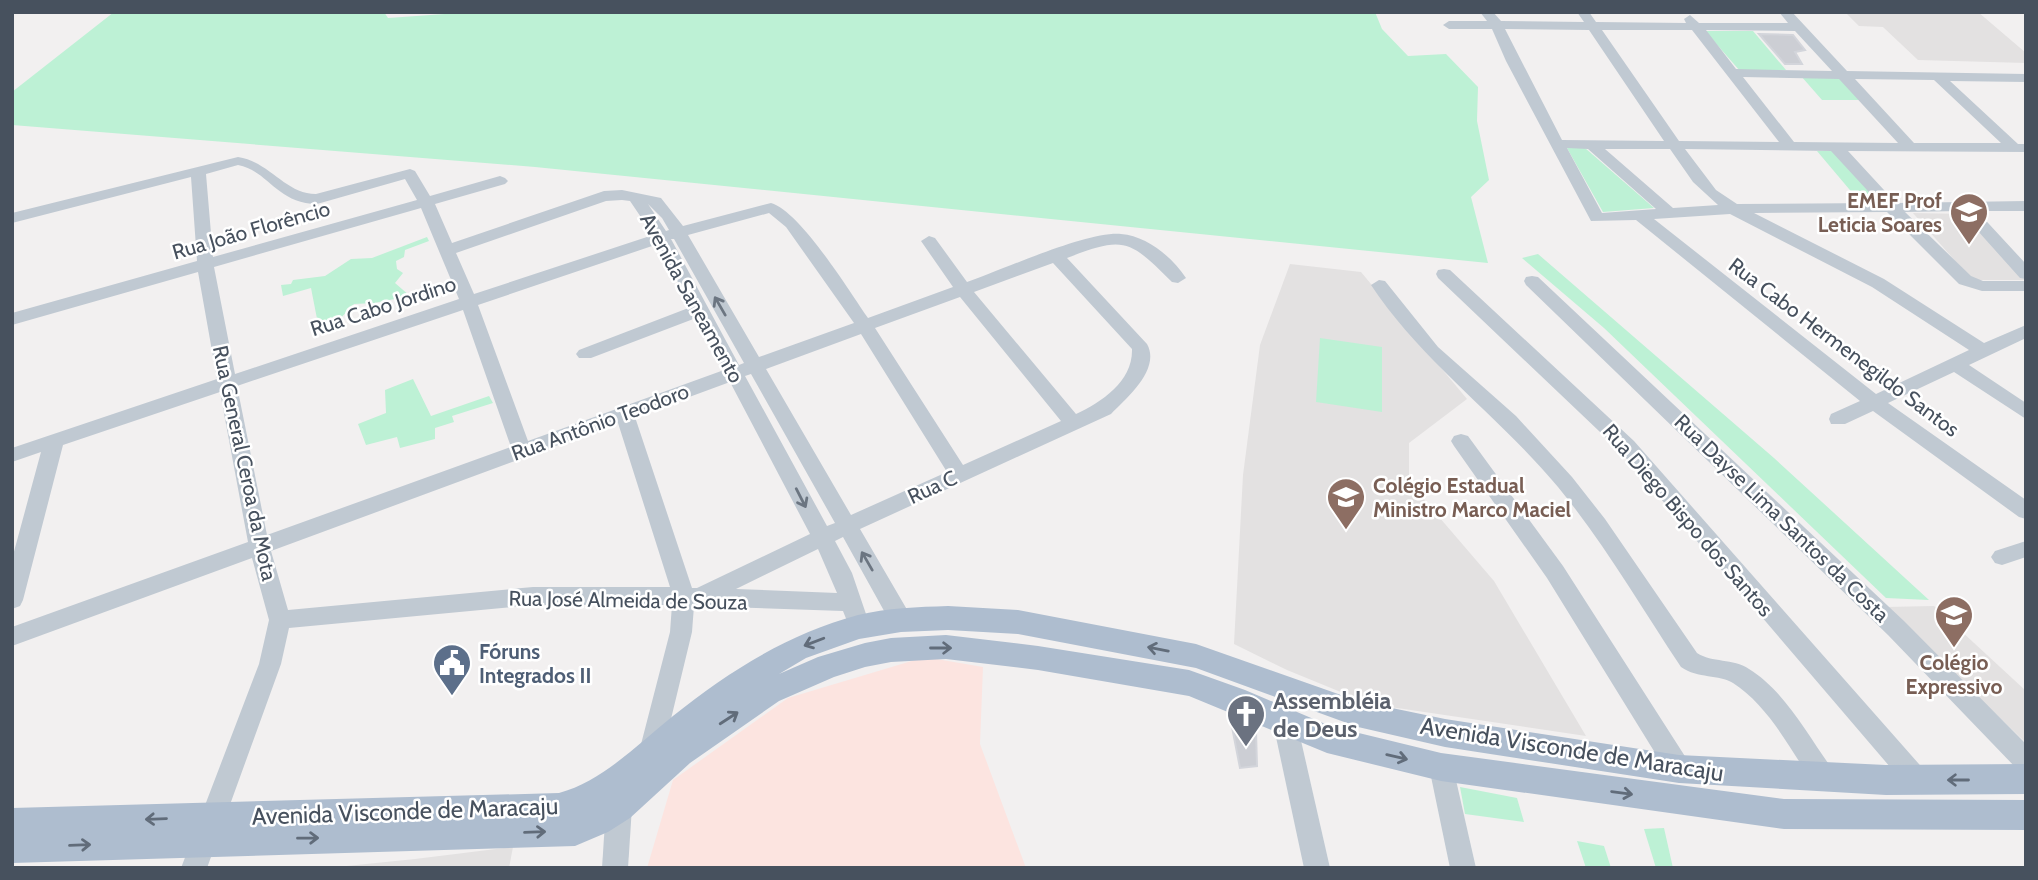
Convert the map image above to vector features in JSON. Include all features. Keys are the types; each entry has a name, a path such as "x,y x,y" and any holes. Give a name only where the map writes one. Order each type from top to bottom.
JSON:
{"main road":[{"name":"Avenida Visconde de Maracaju","path":"12,824 205,842 559,808 578,803 611,785 728,690 765,665 855,615 901,620 978,618 1018,622 1241,686 1432,730 1679,769 1825,778 2026,779"},
{"name":"Avenida Visconde de Maracaju","path":"12,847 554,832 582,828 619,807 680,753 747,706 797,679 865,655 891,650 946,647 1038,658 1192,670"},
{"name":"Avenida Visconde de Maracaju","path":"1241,686 1285,723 1346,744 1441,767 1784,814 2026,815"}],"street":[{"path":"1486,12 1497,24 1513,61 1597,218 1733,209 2026,206"},
{"path":"1583,12 1702,184 1733,209 1900,296 1983,351"},
{"path":"1685,12 1789,145"},
{"path":"1784,12 1909,146"},
{"path":"1801,12 1860,76"},
{"path":"1449,25 1798,27"},
{"path":"1735,73 2026,78"},
{"path":"1938,77 2020,148"},
{"path":"1558,144 2020,148"},
{"path":"1591,144 1670,214"},
{"path":"1835,146 1965,281 1982,286 2026,286"},
{"path":"12,218 245,161 285,190 312,200 410,174 426,202 468,302 522,450"},
{"name":"Rua General Ceroa da Mota","path":"198,171 205,264 259,547 280,620 270,664 205,842"},
{"name":"Rua João Florêncio","path":"12,319 500,181"},
{"name":"Avenida Saneamento","path":"446,251 600,197 618,194 636,198 670,234 754,365 901,620"},
{"path":"1965,207 2026,274"},
{"path":"771,208 792,224 863,325 959,474"},
{"name":"Rua Cabo Jordino","path":"12,455 670,234 771,208"},
{"name":"Rua Cabo Hermenegildo Santos","path":"1639,215 1875,403 2026,511"},
{"name":"Avenida Saneamento","path":"670,234 700,310 841,573 855,615"},
{"name":"Rua Antônio Teodoro","path":"12,636 962,288 1101,240 1138,241 1178,278"},
{"path":"929,241 962,288 1073,423"},
{"name":"Rua C","path":"692,597 1104,410 1133,380 1142,356 1135,339 1056,256"},
{"name":"Rua Diego Bispo dos Santos","path":"1444,274 1627,446 1917,780"},
{"name":"Rua Dayse Lima Santos da Costa","path":"1532,281 1896,628 2026,761"},
{"path":"1379,285 1432,351 1508,421 1564,482 1598,525 1689,660 1704,668 1732,671 1746,680 1825,778"},
{"path":"585,354 700,310"},
{"path":"1838,419 2026,331"},
{"path":"1956,365 2026,412"},
{"path":"624,413 692,597 651,752"},
{"path":"1461,441 1555,572 1679,769"},
{"path":"12,600 54,442"},
{"path":"779,456 800,447"},
{"path":"2002,557 2026,549"},
{"name":"Rua José Almeida de Souza","path":"280,620 455,601 533,596 630,595 747,601 855,615"},
{"path":"1285,723 1317,868"},
{"path":"1441,767 1463,868"},
{"path":"615,868 619,807"}],"shaded area":[{"path":"1845,12 1978,12 2026,53 2026,63 1918,60 1883,27 1859,26"},
{"name":"EMEF Prof Leticia Soares","path":"1913,213 1965,214 2026,280 1972,280"},
{"name":"Colégio Estadual Ministro Marco Maciel","path":"1290,264 1361,272 1467,399 1409,443 1409,482 1494,581 1586,736 1370,704 1287,670 1234,644 1243,475 1260,345"},
{"name":"Colégio Expressivo","path":"1934,606 2026,691 2026,743 1885,607"},
{"path":"925,657 983,667 980,744 1026,868 647,868 673,780 788,698"},
{"path":"513,847 509,868 327,868 415,859"}],"green space":[{"path":"114,12 384,12 388,18 473,12 1375,12 1382,29 1408,56 1446,54 1478,87 1477,121 1489,180 1471,197 1488,263 535,167 12,125 12,92"},
{"path":"1705,31 1753,31 1786,70 1740,71"},
{"path":"1801,76 1839,78 1861,100 1822,100"},
{"path":"1567,148 1585,148 1654,208 1603,212"},
{"path":"1817,151 1835,151 1879,202 1860,202"},
{"path":"427,237 429,241 405,250 404,257 396,261 397,269 403,273 395,283 410,296 354,304 335,324 319,329 311,288 283,296 281,285 291,284 293,280 325,276 351,259 372,258"},
{"path":"1538,254 1774,458 1929,600 1886,598 1604,328 1522,258"},
{"path":"1320,338 1382,347 1382,412 1316,402"},
{"path":"413,379 431,416 489,396 493,403 452,416 454,422 435,428 435,439 400,448 397,437 366,445 358,424 386,413 385,390"},
{"path":"1460,787 1517,798 1524,822 1465,814"},
{"path":"1664,828 1673,868 1656,868 1644,829"},
{"path":"1577,841 1604,846 1611,868 1586,868"}],"building":[{"path":"1759,34 1793,35 1805,50 1795,52 1802,64 1785,64"},
{"name":"Assembléia de Deus","path":"1232,727 1256,731 1257,766 1240,768"}],"place":[{"name":"EMEF Prof Leticia Soares","path":"1969,246"},
{"name":"Colégio Estadual Ministro Marco Maciel","path":"1346,531"},
{"name":"Colégio Expressivo","path":"1954,649"},
{"name":"Fóruns Integrados II","path":"452,697"},
{"name":"Assembléia de Deus","path":"1246,748"}]}
